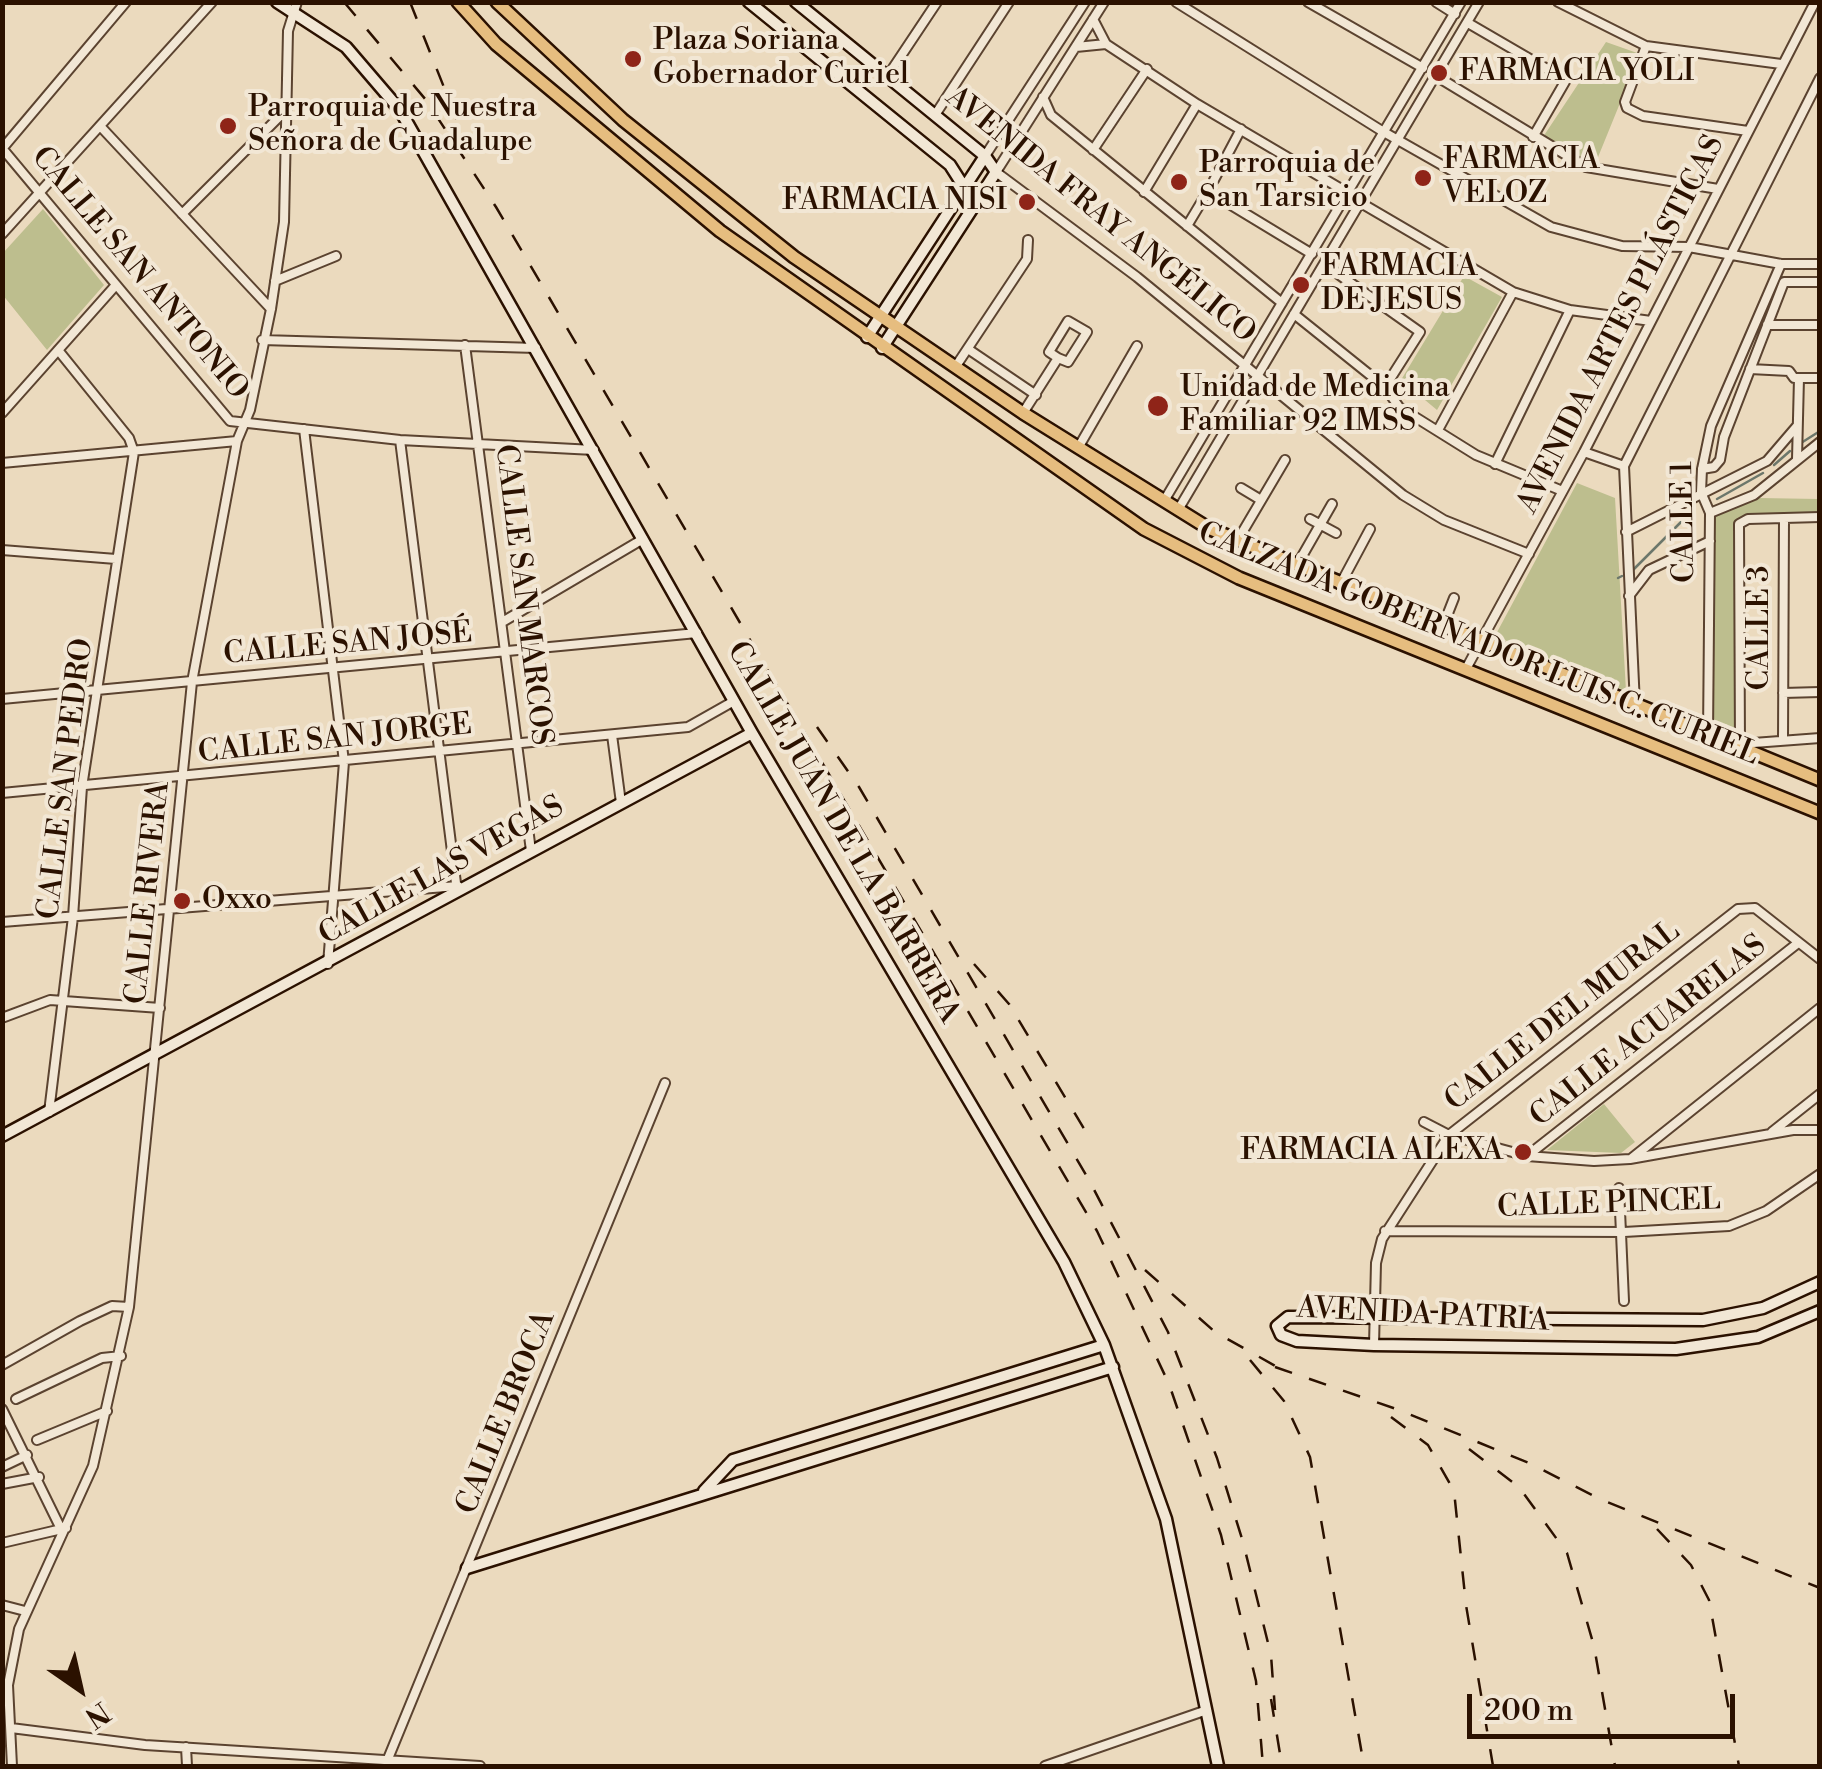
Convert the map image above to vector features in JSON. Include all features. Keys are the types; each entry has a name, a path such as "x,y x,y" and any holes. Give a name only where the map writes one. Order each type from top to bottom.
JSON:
{"main road":[{"name":"CALZADA GOBERNADOR LUIS C. CURIEL","path":"458,2 630,158 720,230 882,348 1182,550 1239,578 1820,813"},
{"name":"CALZADA GOBERNADOR LUIS C. CURIEL","path":"496,2 645,139 794,257 1024,413 1178,510 1236,543 1820,780"},
{"path":"475,20 496,2"},
{"path":"630,158 645,139"}],"street":[{"path":"3,148 126,2"},
{"path":"2,234 212,2"},
{"name":"CALLE JUAN DE LA BARRERA","path":"277,2 294,7 346,47 400,110 752,733 1032,1201 1104,1345 1166,1519 1218,1766"},
{"name":"AVENIDA FRAY ANGÉLICO","path":"750,2 950,165 964,188 980,195"},
{"name":"AVENIDA FRAY ANGÉLICO","path":"796,2 985,156 996,172 1137,277 1402,495 1444,520 1528,554"},
{"path":"887,78 938,2"},
{"path":"934,115 1009,2"},
{"path":"867,337 1085,2"},
{"path":"882,348 1104,2"},
{"path":"1176,2 1382,131 1531,218 1570,234 1622,246 1689,247 1781,264 1820,264"},
{"path":"1308,2 1423,68"},
{"path":"1436,2 1455,14"},
{"path":"1164,501 1461,2"},
{"path":"1178,510 1480,2"},
{"path":"1558,2 1646,46 1781,64"},
{"name":"AVENIDA ARTES PLÁSTICAS","path":"1467,668 1560,490 1584,452 1815,2"},
{"name":"CALLE RIVERA","path":"12,1766 5,1686 25,1611 93,1466 121,1356 129,1307 192,682 237,442 272,310 284,222 294,7"},
{"path":"1093,19 1106,44 1196,104 1348,193"},
{"path":"1468,23 1566,80 1534,137"},
{"path":"1075,48 1106,44"},
{"path":"1646,46 1624,102 1626,108 1644,116 1748,132"},
{"path":"1093,150 1147,70"},
{"path":"1436,76 1534,137 1600,172 1718,189"},
{"path":"1635,706 1624,466 1820,78"},
{"path":"1044,97 1050,116 1282,303"},
{"path":"1144,192 1196,104"},
{"path":"182,214 287,109"},
{"path":"1032,116 1050,116"},
{"path":"101,127 272,310"},
{"path":"1214,180 1241,129"},
{"name":"CALLE SAN ANTONIO","path":"3,148 221,412 230,420 245,422"},
{"path":"1187,226 1208,191 1312,254"},
{"path":"1361,202 1513,292 1570,310 1650,320"},
{"path":"956,366 1027,258 1028,240"},
{"path":"276,281 336,256"},
{"path":"1324,264 1420,332 1385,387"},
{"name":"CALLE 1","path":"1708,735 1710,513 1701,492 1702,469 1710,426 1781,264"},
{"path":"1702,469 1718,464 1724,437 1784,282 1820,282"},
{"path":"4,409 116,285"},
{"path":"1438,430 1513,292"},
{"path":"1495,464 1570,310"},
{"path":"1294,314 1385,387 1399,407 1495,464 1560,490"},
{"path":"1068,321 1087,332 1068,362 1058,358 1048,352 1068,321"},
{"path":"1767,326 1820,325"},
{"path":"262,340 536,348"},
{"name":"CALLE SAN MARCOS","path":"465,345 531,851"},
{"path":"1078,448 1137,346"},
{"path":"968,349 1036,395"},
{"path":"58,350 130,438 134,452"},
{"path":"1024,413 1058,358"},
{"path":"1750,370 1789,370 1799,378 1820,378"},
{"path":"1796,460 1799,378"},
{"path":"245,422 400,440 594,450"},
{"path":"1626,532 1767,461 1797,426"},
{"path":"304,429 336,669 344,762 328,964"},
{"path":"2,922 458,889 400,440"},
{"path":"2,463 237,442"},
{"path":"1710,513 1754,495 1820,442"},
{"name":"CALLE SAN PEDRO","path":"49,1112 73,917 82,787 134,452"},
{"path":"1584,452 1624,466"},
{"path":"1236,543 1285,460"},
{"path":"1240,488 1261,500"},
{"path":"1296,566 1332,504"},
{"path":"1784,518 1820,517"},
{"name":"CALLE 1","path":"1740,746 1738,528 1742,521 1784,518"},
{"name":"CALLE 3","path":"1783,738 1784,518"},
{"path":"1310,519 1336,533"},
{"path":"1340,585 1370,530"},
{"path":"504,621 643,539"},
{"path":"1630,596 1649,570 1710,541"},
{"path":"2,550 116,559"},
{"path":"1442,628 1454,598"},
{"name":"CALLE SAN JOSÉ","path":"2,699 508,654 697,633"},
{"path":"1784,693 1820,692"},
{"name":"CALLE SAN JORGE","path":"2,793 688,728 734,701"},
{"name":"CALLE LAS VEGAS","path":"2,1136 752,733"},
{"path":"612,735 621,803"},
{"path":"1740,746 1783,738 1820,738"},
{"name":"CALLE DEL MURAL","path":"1374,1345 1377,1255 1386,1231 1449,1135 1747,906 1798,943"},
{"path":"1798,943 1820,958"},
{"name":"CALLE ACUARELAS","path":"1527,1156 1798,943"},
{"path":"2,1018 34,1003 160,1008"},
{"path":"1630,1159 1820,1008"},
{"name":"CALLE BROCA","path":"386,1763 664,1083"},
{"path":"1769,1134 1818,1098"},
{"path":"1424,1122 1449,1135 1527,1156 1630,1159 1769,1134 1820,1130"},
{"name":"CALLE PINCEL","path":"1386,1231 1624,1232 1740,1224 1820,1174"},
{"path":"1619,1188 1624,1232 1624,1300"},
{"name":"AVENIDA PATRIA","path":"1820,1282 1763,1308 1722,1318 1288,1317 1278,1326 1281,1335 1297,1341 1374,1345 1704,1348 1758,1337 1820,1311"},
{"path":"2,1365 112,1306 129,1307"},
{"path":"700,1496 733,1460 1104,1345"},
{"path":"16,1399 102,1358 121,1356"},
{"path":"468,1568 1112,1368"},
{"path":"2,1408 64,1528 2,1543"},
{"path":"37,1440 107,1411"},
{"path":"2,1467 27,1455"},
{"path":"2,1484 39,1477"},
{"path":"2,1605 25,1611"},
{"path":"1044,1766 1207,1710"},
{"path":"11,1728 186,1748 480,1766"},
{"path":"186,1748 187,1766"}],"green space":[{"path":"1606,42 1640,54 1594,167 1543,137"},
{"path":"43,209 104,285 47,350 2,294 3,253"},
{"path":"1464,276 1502,297 1437,410 1401,380"},
{"path":"1577,483 1615,498 1626,691 1495,636"},
{"path":"1759,498 1819,499 1819,516 1749,516 1738,525 1738,738 1719,737 1709,735 1712,514"},
{"path":"1604,1104 1635,1142 1621,1153 1547,1150"}],"waterway":[{"path":"1801,443 1820,431"},
{"path":"1774,465 1790,451"},
{"path":"1717,499 1763,473"},
{"path":"1633,570 1688,515"},
{"path":"1618,578 1622,576"}],"railway":[{"path":"344,2 426,100 496,207 1097,1231 1169,1384 1221,1535 1256,1681 1263,1766"},
{"path":"410,2 463,135"},
{"path":"817,727 859,787 1089,1180 1168,1332 1217,1458 1243,1542 1271,1655 1275,1710"},
{"path":"974,964 1009,1004 1089,1137"},
{"path":"1145,1270 1215,1332 1286,1372"},
{"path":"1250,1360 1284,1401 1310,1457 1364,1766"},
{"path":"1275,1367 1399,1410 1529,1463 1600,1499 1820,1588"},
{"path":"1391,1417 1428,1445 1454,1491 1466,1605 1493,1766"},
{"path":"1469,1449 1519,1487 1567,1553 1594,1646 1615,1766"},
{"path":"1657,1529 1691,1565 1709,1600 1739,1766"},
{"path":"1271,1699 1282,1766"}],"place":[{"name":"Plaza Soriana Gobernador Curiel","path":"633,59"},
{"name":"FARMACIA YOLI","path":"1439,73"},
{"name":"Parroquia de Nuestra Señora de Guadalupe","path":"228,126"},
{"name":"FARMACIA VELOZ","path":"1423,178"},
{"name":"Parroquia de San Tarsicio","path":"1179,182"},
{"name":"FARMACIA NISI","path":"1027,202"},
{"name":"FARMACIA DE JESUS","path":"1301,285"},
{"name":"Unidad de Medicina Familiar 92 IMSS","path":"1158,406"},
{"name":"Oxxo","path":"182,901"},
{"name":"FARMACIA ALEXA","path":"1523,1152"}]}
